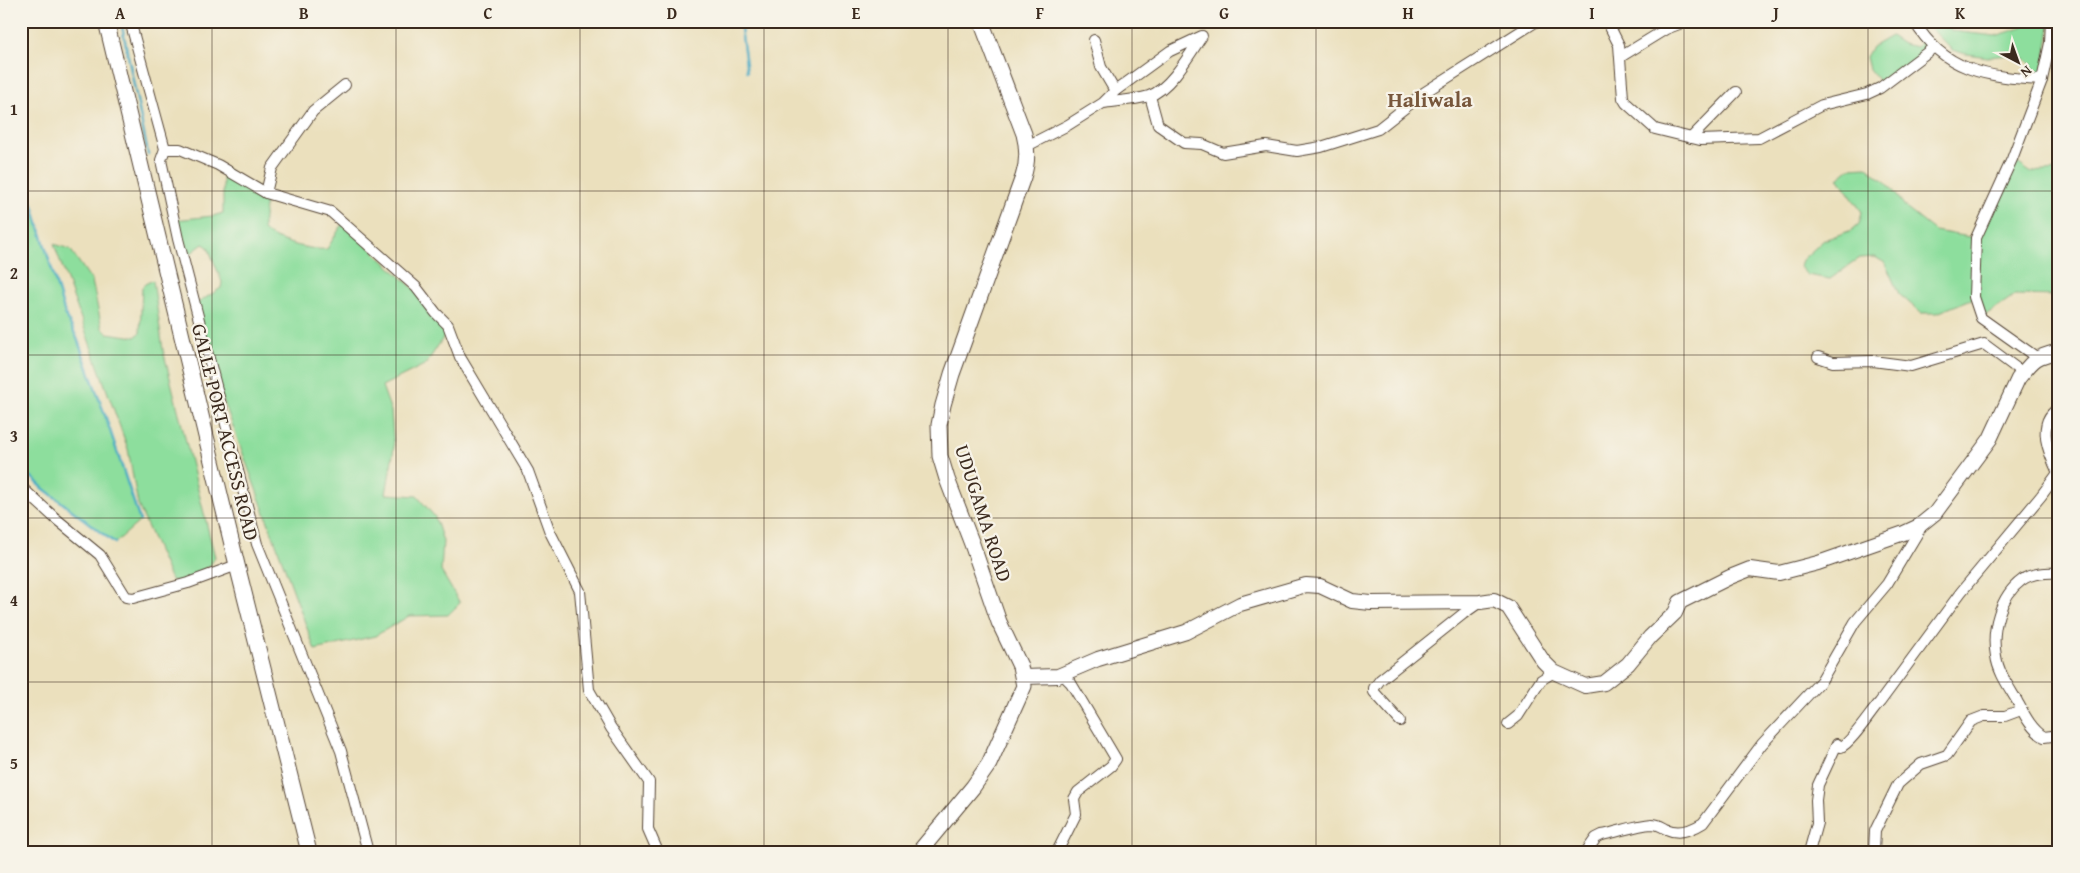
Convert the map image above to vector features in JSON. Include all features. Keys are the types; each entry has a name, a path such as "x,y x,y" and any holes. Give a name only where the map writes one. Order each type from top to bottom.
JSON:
{"main road":[{"name":"GALLE PORT ACCESS ROAD","path":"106,21 237,566 309,852"},
{"name":"UDUGAMA ROAD","path":"981,21 1024,134 1027,146 1027,160 1023,177 943,406 939,439 940,456 999,622 1020,666 1023,677"},
{"path":"919,852 964,798 989,764 1024,686 1023,677 1058,676 1098,659 1186,632 1240,604 1306,585 1320,586 1352,601 1371,604 1480,602 1494,600 1508,607 1543,661 1554,672 1585,686 1604,683 1628,664 1650,637 1675,614 1680,602 1750,568 1779,573 1818,563 1919,526 1934,513 1990,439 2018,379 2036,357 2059,351"}],"street":[{"path":"130,21 165,149 160,160 175,228 256,544 341,752 368,852"},
{"path":"1150,96 1158,125 1184,143 1202,144 1223,153 1266,146 1297,151 1321,147 1378,129 1425,92 1537,21"},
{"path":"1607,21 1619,44 1622,56 1620,68 1623,98 1626,103 1655,129 1700,140 1759,138 1822,105 1867,94 1880,88 1934,48"},
{"path":"1622,56 1666,29 1687,21"},
{"path":"1914,21 1934,48 1958,64 1982,74 2042,80"},
{"path":"2036,357 1981,318 1974,298 1976,238 2012,159 2042,80 2050,43 2051,21"},
{"path":"1027,146 1068,125 1103,103 1115,91 1170,51 1202,36 1185,62 1162,89 1150,96 1103,103"},
{"path":"1094,40 1100,67 1115,91"},
{"path":"266,193 268,178 277,160 314,111 345,85"},
{"path":"1691,138 1736,92"},
{"path":"165,149 180,149 188,152 218,165 266,193 331,212 416,287 448,325 460,357 528,471 550,532 580,591 589,690 612,728 650,782 648,829 658,852"},
{"path":"1818,357 1833,362 1873,361 1910,366 1984,344 2023,373"},
{"path":"1809,852 1817,823 1816,800 1818,785 1837,744 1841,746 1846,745 1861,728 1866,718 1880,702 1961,592 2058,474 2045,437 2046,426 2055,410 2059,408"},
{"path":"21,487 100,555 126,597 132,598 188,583 237,566"},
{"path":"1586,852 1596,838 1602,835 1650,824 1659,824 1667,829 1679,832 1693,830 1703,822 1762,744 1821,681 1855,622 1887,584 1920,529 1919,526"},
{"path":"2059,573 2050,572 2023,579 2010,591 1994,632 1998,665 2022,710 2038,733 2044,737 2052,736 2059,732"},
{"path":"1400,721 1374,692 1374,688 1380,680 1480,602"},
{"path":"1508,724 1518,716 1541,680 1554,672"},
{"path":"1057,852 1076,814 1074,799 1078,792 1111,766 1116,759 1071,683 1065,677 1058,676"},
{"path":"1874,852 1875,831 1898,784 1921,764 1947,755 1971,721 1984,716 2005,716 2022,710"}],"green space":[{"path":"1903,21 1914,21 1933,48 1880,88 1878,80 1869,69 1866,57 1872,47 1891,36 1903,44 1917,47 1920,43 1910,27"},
{"path":"1924,21 1943,21 1952,31 1995,36 2018,29 2030,21 2051,21 2042,80 2030,63 2021,57 2009,55 1988,57 1952,50"},
{"path":"2012,159 2030,172 2059,170 2059,296 2015,295 1981,318 1974,298 1937,313 1921,313 1899,294 1885,263 1875,257 1860,258 1830,279 1807,275 1800,267 1802,260 1824,240 1852,230 1859,224 1862,212 1838,178 1850,168 1867,167 1888,184 1907,209 1935,231 1976,238"},
{"path":"223,168 266,193 263,230 268,234 293,244 327,249 343,223 430,304 445,335 426,364 382,386 391,411 394,448 386,494 417,496 435,517 443,541 441,571 460,603 448,615 409,616 375,636 315,650 213,372 196,304 221,288 222,282 208,247 203,244 183,259 174,220 213,216 223,213"},
{"path":"21,175 29,192 65,314 77,338 106,418 140,521 115,543 44,489 21,467"},
{"path":"54,244 70,249 92,281 102,328 107,333 135,337 140,333 142,287 153,280 163,350 215,557 210,566 181,583 171,580 138,505 128,449"}],"waterway":[{"path":"121,21 148,154"},
{"path":"740,21 747,72"},
{"path":"21,175 29,192 65,314 77,338 106,418 140,521"},
{"path":"21,467 44,489 115,543"}],"district":[{"name":"Haliwala","path":"1430,99"}]}
